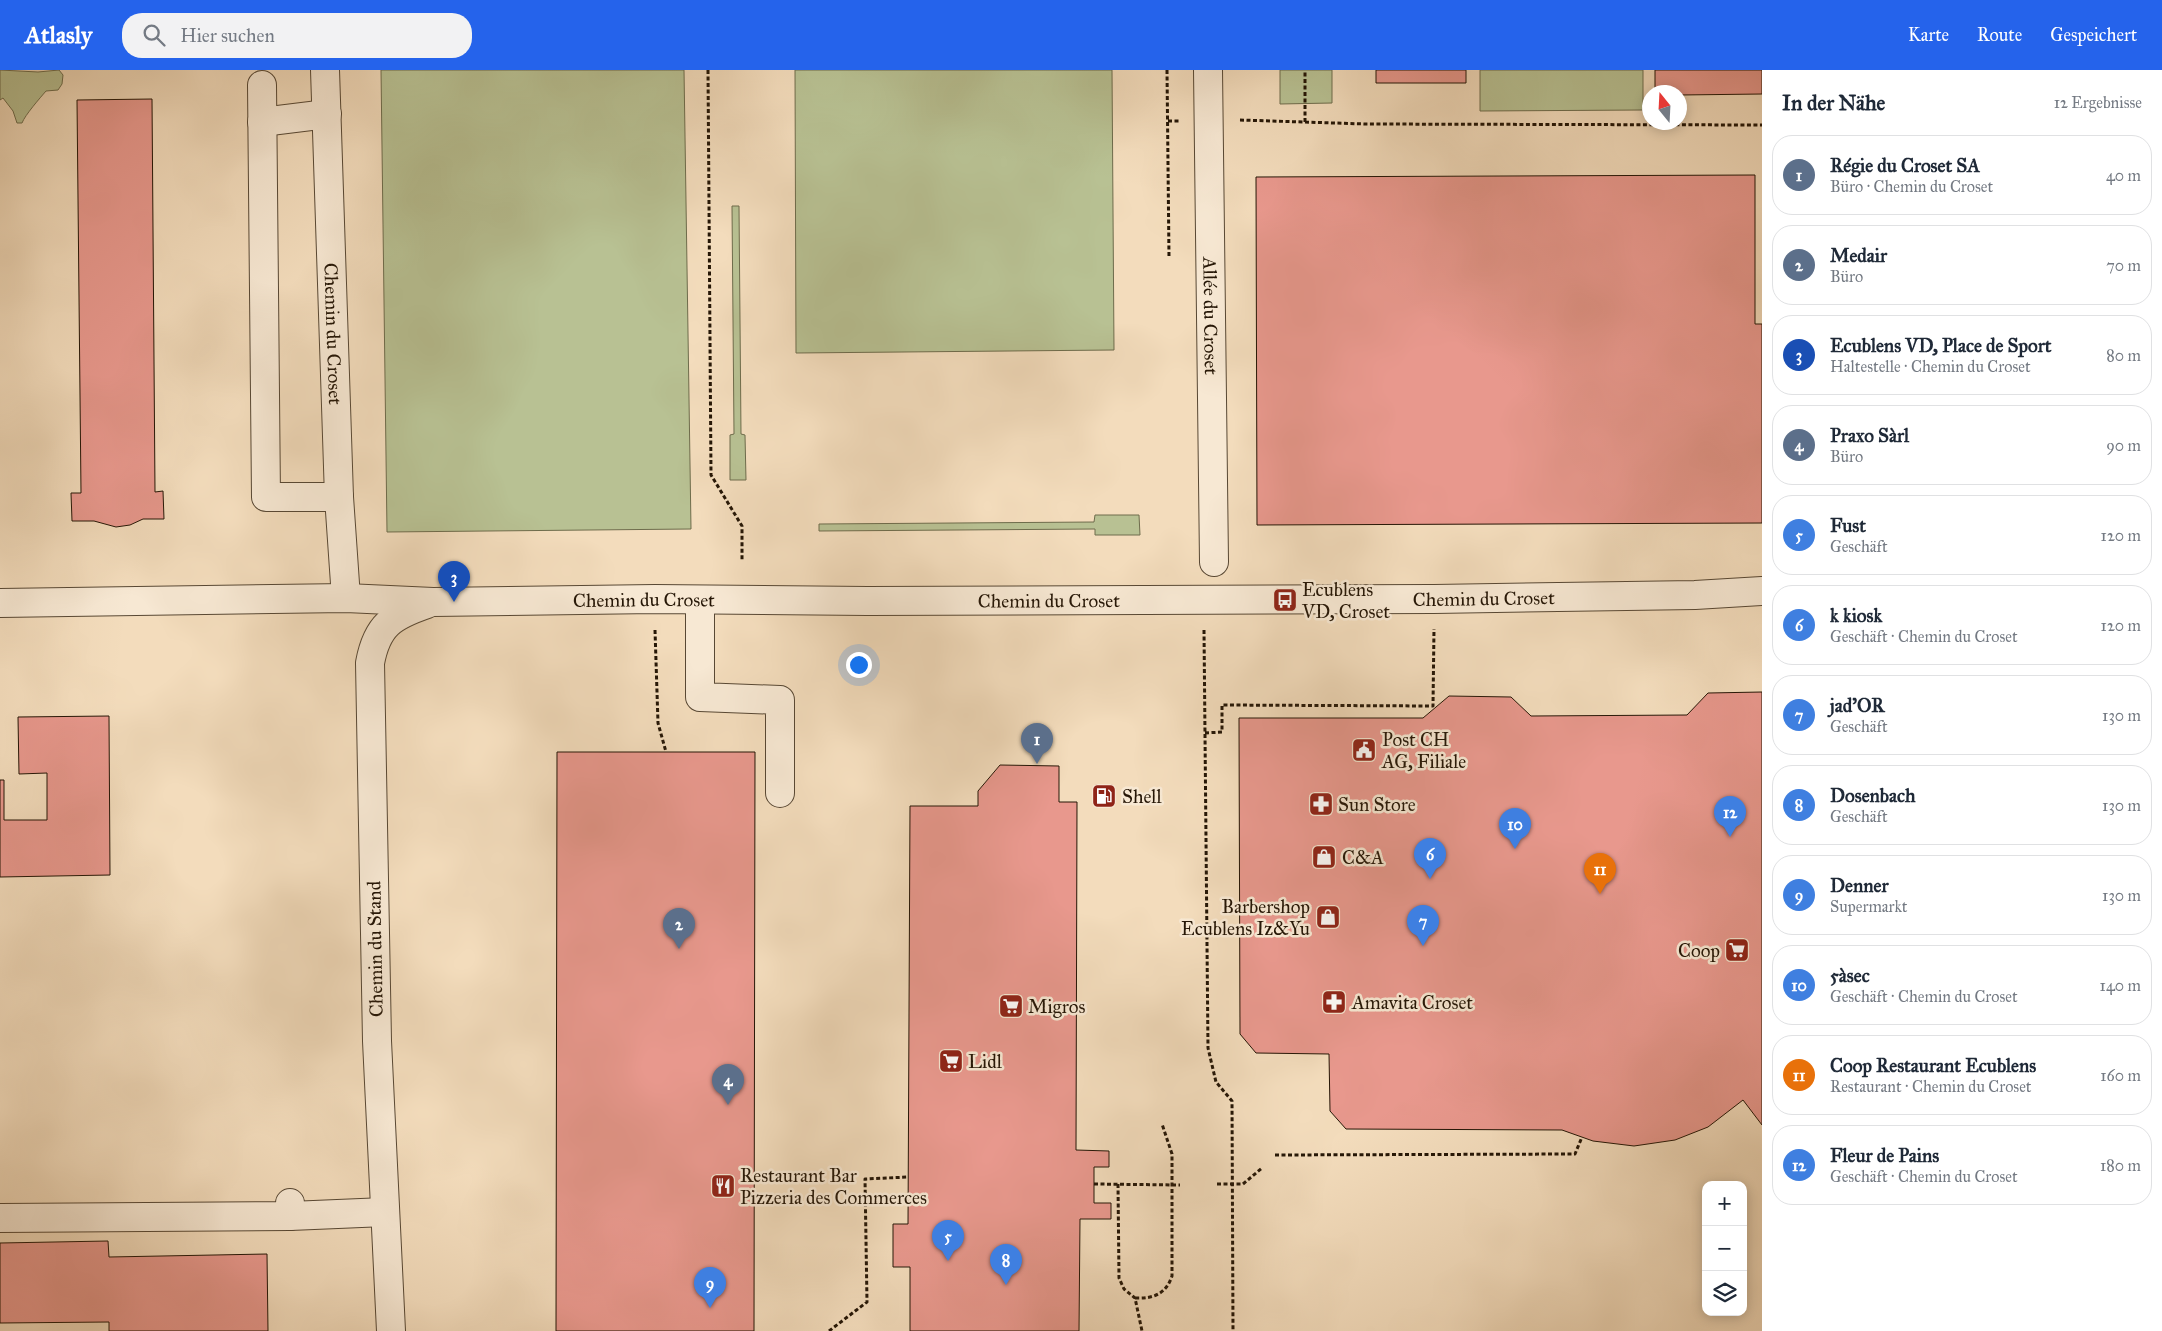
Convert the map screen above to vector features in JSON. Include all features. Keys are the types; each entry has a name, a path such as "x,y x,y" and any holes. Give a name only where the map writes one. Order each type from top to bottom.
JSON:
{"street":[{"name":"Chemin du Croset","path":"325,70 339,497 346,598"},
{"name":"Allée du Croset","path":"1208,70 1214,562"},
{"path":"262,85 266,497 339,497"},
{"path":"262,122 327,114"},
{"name":"Chemin du Croset","path":"0,603 346,598 434,602 655,599 1434,599 1758,593"},
{"path":"700,600 700,697 780,700 780,793"},
{"name":"Chemin du Stand","path":"391,1331 377,1041 370,663 373,647 379,632 405,611 434,602"},
{"path":"0,1218 290,1209 385,1212"}],"path":[{"path":"708,70 712,475 742,526 742,560"},
{"path":"1167,70 1169,257"},
{"path":"1305,70 1305,122"},
{"path":"1209,119 1305,122 1762,125"},
{"path":"1168,121 1179,121"},
{"path":"655,599 658,723 666,752"},
{"path":"1205,733 1222,732 1222,705 1433,706 1434,625"},
{"path":"1204,626 1208,1048 1216,1082 1232,1101 1233,1331"},
{"path":"1135,1298 1152,1297 1159,1294 1169,1285 1172,1276 1172,1154 1162,1124"},
{"path":"1275,1155 1575,1154 1582,1137"},
{"path":"1218,1184 1243,1184 1262,1168"},
{"path":"829,1331 867,1302 865,1179 908,1176"},
{"path":"1094,1184 1180,1185"},
{"path":"1118,1184 1119,1278 1124,1289 1135,1298 1142,1331"}],"green space":[{"path":"0,70 38,72 59,70 63,75 62,84 58,90 46,91 29,111 22,123 17,123 13,111 3,98 0,100"},
{"path":"381,70 684,70 691,529 387,532"},
{"path":"795,70 1112,70 1114,350 796,353"},
{"path":"1280,70 1332,70 1332,103 1280,104"},
{"path":"1480,70 1643,70 1642,110 1480,111"},
{"path":"732,206 739,206 741,434 745,435 746,480 730,480 730,435 734,434"},
{"path":"1095,515 1139,515 1140,535 1095,535 1095,529 819,531 819,524 1094,522"}],"building":[{"path":"1376,70 1466,70 1466,83 1376,83"},
{"path":"1655,70 1762,70 1762,94 1687,95 1687,85 1655,85"},
{"path":"152,99 155,492 163,491 164,519 143,519 130,525 116,527 94,521 72,521 71,493 81,493 77,100"},
{"path":"1755,175 1755,324 1762,324 1762,523 1257,525 1256,177"},
{"path":"1762,692 1762,1125 1743,1100 1708,1127 1675,1140 1634,1146 1593,1141 1562,1130 1346,1129 1330,1111 1329,1054 1256,1053 1240,1034 1239,718 1423,718 1449,696 1511,697 1531,716 1687,715 1708,693"},
{"path":"109,716 110,875 0,877 0,780 4,780 4,820 47,820 47,773 19,774 18,717"},
{"path":"557,752 755,752 754,1331 556,1331"},
{"path":"1000,765 1059,766 1059,802 1077,802 1076,1150 1109,1151 1109,1167 1094,1167 1094,1203 1111,1203 1111,1219 1080,1219 1079,1331 910,1331 910,1267 893,1267 893,1224 908,1224 910,806 978,806 978,791"},
{"path":"108,1241 109,1257 267,1254 268,1331 109,1331 109,1322 0,1323 0,1243"}],"place":[{"name":"Ecublens VD, Croset","path":"1285,600"},
{"name":"Ecublens VD, Place de Sport","path":"454,602"},
{"name":"Post CH AG, Filiale","path":"1364,750"},
{"name":"Régie du Croset SA","path":"1037,764"},
{"name":"Shell","path":"1104,796"},
{"name":"Sun Store","path":"1321,804"},
{"name":"Fleur de Pains","path":"1730,837"},
{"name":"5àsec","path":"1515,849"},
{"name":"C&A","path":"1324,857"},
{"name":"k kiosk","path":"1430,879"},
{"name":"Coop Restaurant Ecublens","path":"1600,894"},
{"name":"Barbershop Ecublens Iz&Yu","path":"1328,917"},
{"name":"jad'OR","path":"1423,946"},
{"name":"Medair","path":"679,949"},
{"name":"Coop","path":"1737,950"},
{"name":"Amavita Croset","path":"1334,1002"},
{"name":"Migros","path":"1011,1006"},
{"name":"Lidl","path":"951,1061"},
{"name":"Praxo Sàrl","path":"728,1105"},
{"name":"Restaurant Bar Pizzeria des Commerces","path":"723,1186"},
{"name":"Fust","path":"948,1261"},
{"name":"Dosenbach","path":"1006,1285"},
{"name":"Denner","path":"710,1308"}]}
